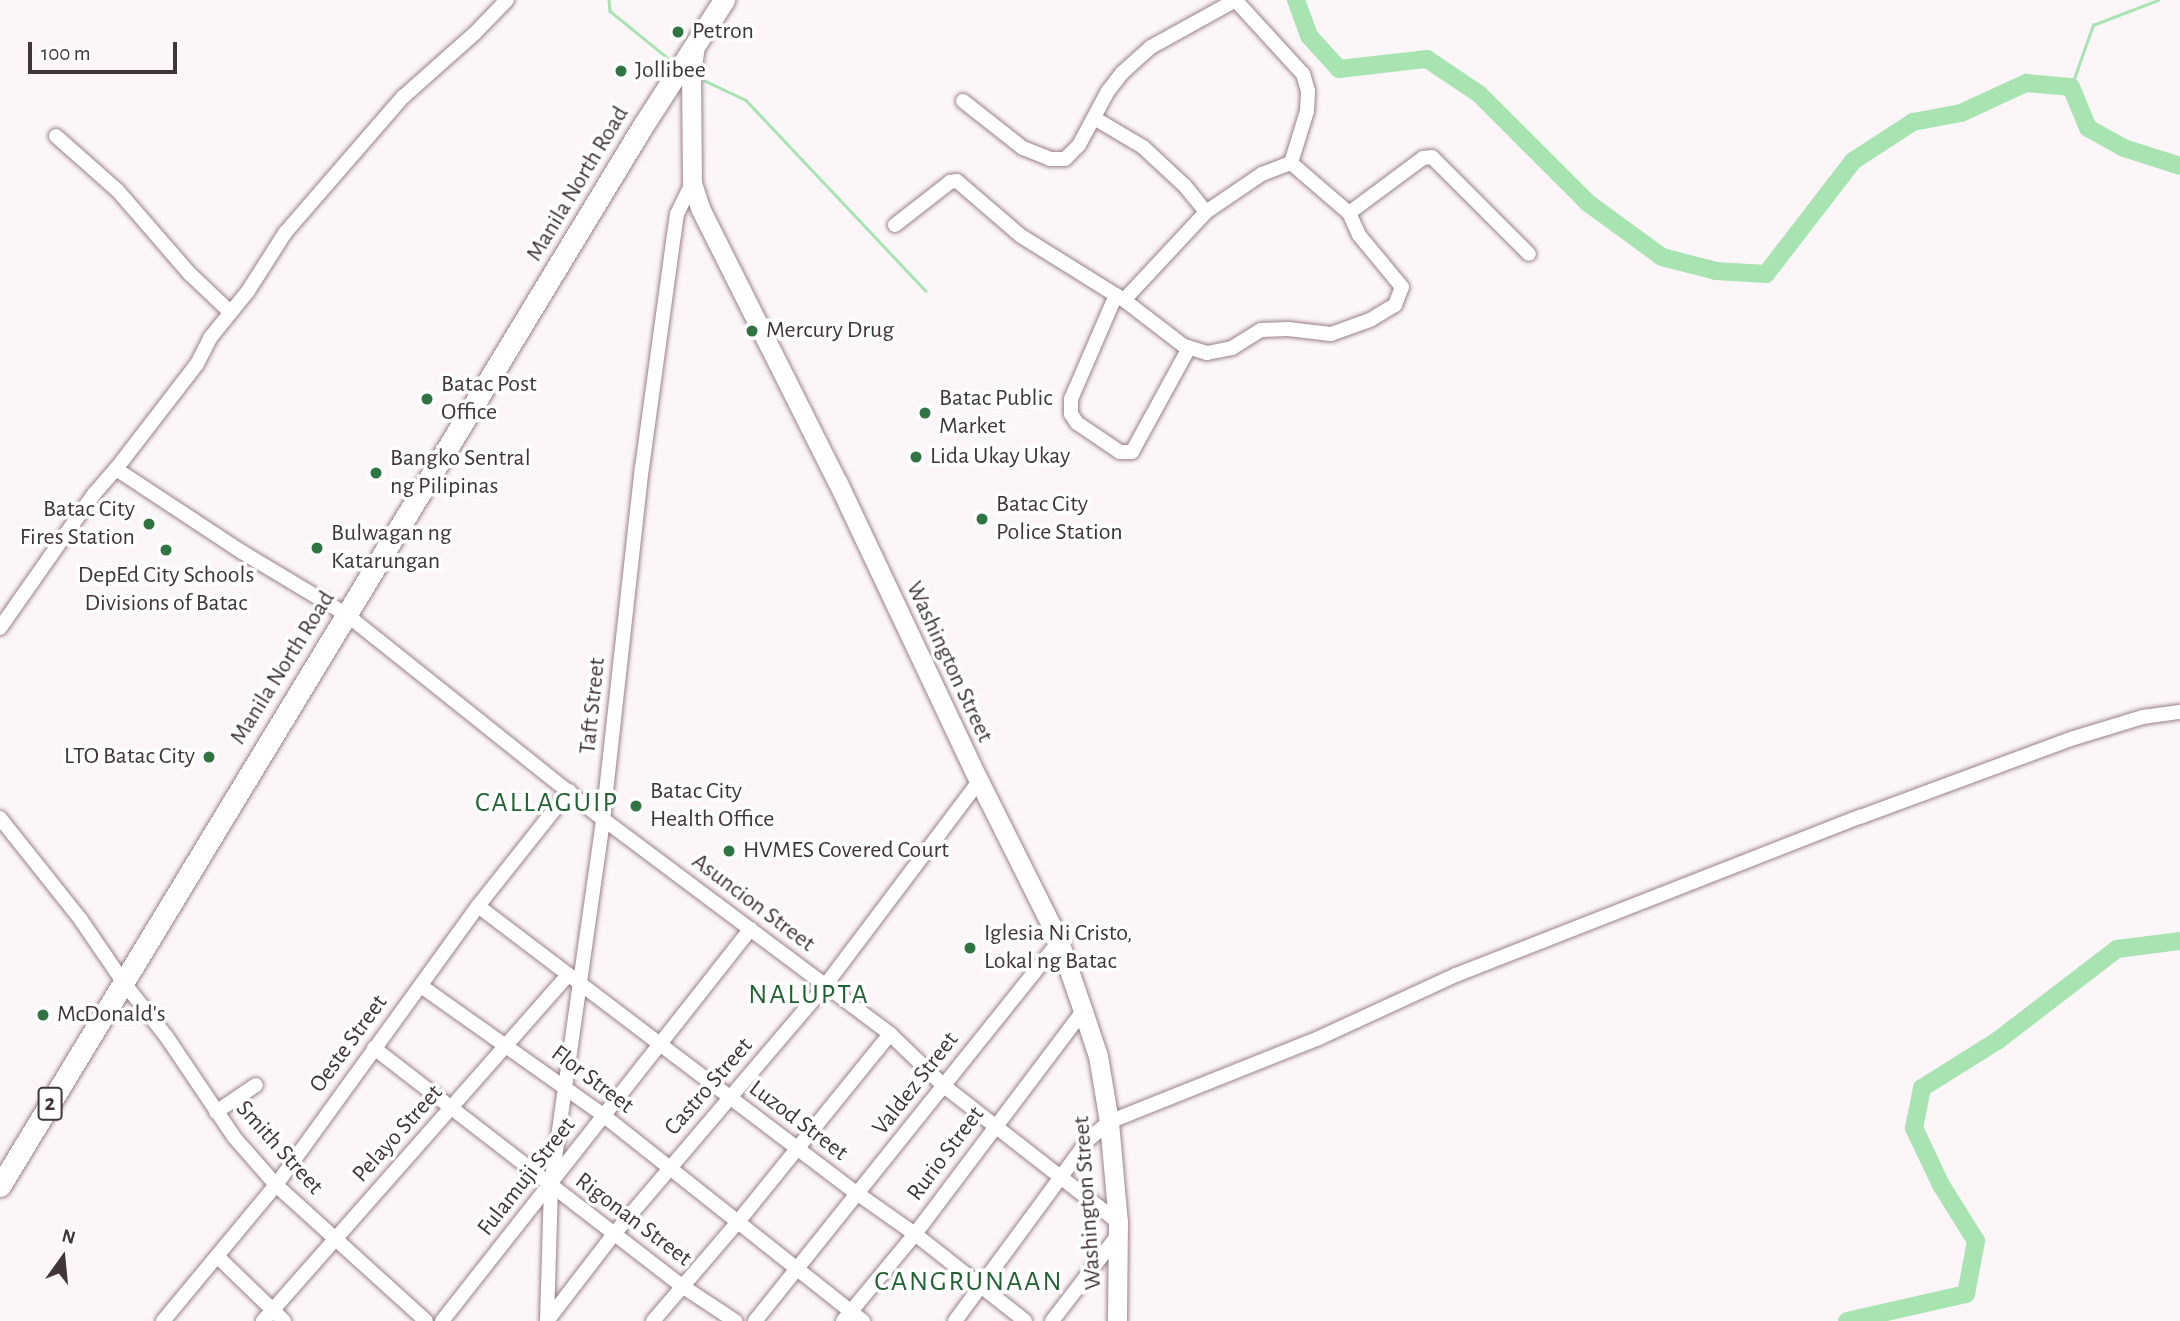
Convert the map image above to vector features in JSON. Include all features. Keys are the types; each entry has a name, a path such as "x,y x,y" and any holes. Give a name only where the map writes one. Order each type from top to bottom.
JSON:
{"highway":[{"name":"Manila North Road","path":"0,1186 696,41 724,0"}],"main road":[{"name":"Washington Street","path":"696,41 691,72 692,183 711,232 837,481 979,781 1059,941 1098,1056 1109,1122 1118,1228 1117,1321"}],"street":[{"path":"0,628 94,494 197,364 210,338 258,277 285,233 402,97 475,33 506,0"},
{"path":"963,101 1023,148 1059,160 1073,154 1122,73 1151,47 1236,0 1303,74 1308,91 1307,111 1291,163"},
{"path":"1094,118 1143,147 1185,186 1206,212"},
{"path":"57,135 118,191 190,274 230,312"},
{"path":"1349,213 1423,158 1432,157 1529,254"},
{"path":"1189,348 1132,452 1120,452 1077,423 1071,414 1071,399 1120,297 1206,212 1262,174 1291,163"},
{"path":"895,225 950,182 957,181 1001,221 1120,297 1189,348 1218,353 1249,334 1269,329 1331,334 1370,320 1395,305 1402,287 1359,235 1349,213 1291,163"},
{"name":"Taft Street","path":"547,1321 551,1186 566,1089 573,981 603,818 642,468 676,225 692,183"},
{"name":"Asuncion Street","path":"116,469 243,552 347,615 603,818 824,987 890,1034 944,1086 1118,1228"},
{"path":"955,1321 1087,1142 1109,1122 1319,1038 1495,959 1860,817 2074,738 2143,717 2180,712"},
{"name":"Castro Street","path":"547,1321 614,1234 824,987 979,781"},
{"name":"Oeste Street","path":"163,1321 276,1185 478,906 569,791"},
{"name":"Smith Street","path":"0,818 50,878 124,983 166,1036 216,1112 276,1185 426,1321"},
{"name":"Luzod Street","path":"478,906 730,1099 915,1234 1025,1321"},
{"name":"Fulamuji Street","path":"443,1321 751,929"},
{"name":"Valdez Street","path":"755,1321 797,1272 1059,941"},
{"name":"Pelayo Street","path":"268,1316 505,1045 573,981"},
{"name":"Flor Street","path":"421,986 603,1115 797,1272 847,1316 863,1321"},
{"name":"Rurio Street","path":"847,1316 915,1234 1083,1011"},
{"path":"653,1321 737,1223 890,1034"},
{"name":"Rigonan Street","path":"374,1048 682,1286 735,1321"},
{"path":"216,1112 256,1085"},
{"path":"1052,1321 1118,1228"},
{"path":"218,1257 268,1316 284,1321"}],"waterway":[{"path":"609,0 610,11 669,59"},
{"path":"1296,0 1309,36 1339,69 1427,59 1479,94 1588,203 1662,257 1716,271 1766,274 1853,161 1913,122 1961,113 2026,83 2071,87 2088,128 2124,148 2180,166"},
{"path":"2071,87 2093,25 2158,0"},
{"path":"699,78 746,100 926,291"},
{"path":"1847,1321 1966,1294 1976,1241 1941,1185 1914,1128 1922,1088 1997,1041 2117,949 2180,941"}],"place":[{"name":"Petron","path":"678,32"},
{"name":"Jollibee","path":"621,71"},
{"name":"Mercury Drug","path":"752,331"},
{"name":"Batac Post Office","path":"427,399"},
{"name":"Batac Public Market","path":"925,413"},
{"name":"Lida Ukay Ukay","path":"916,457"},
{"name":"Bangko Sentral ng Pilipinas","path":"376,473"},
{"name":"Batac City Police Station","path":"982,519"},
{"name":"Batac City Fires Station","path":"149,524"},
{"name":"Bulwagan ng Katarungan","path":"317,548"},
{"name":"DepEd City Schools Divisions of Batac","path":"166,550"},
{"name":"LTO Batac City","path":"209,757"},
{"name":"Batac City Health Office","path":"636,806"},
{"name":"HVMES Covered Court","path":"729,851"},
{"name":"Iglesia Ni Cristo, Lokal ng Batac","path":"970,948"},
{"name":"McDonald's","path":"43,1015"}],"district":[{"name":"CALLAGUIP","path":"547,803"},
{"name":"NALUPTA","path":"809,995"},
{"name":"CANGRUNAAN","path":"969,1282"}]}
